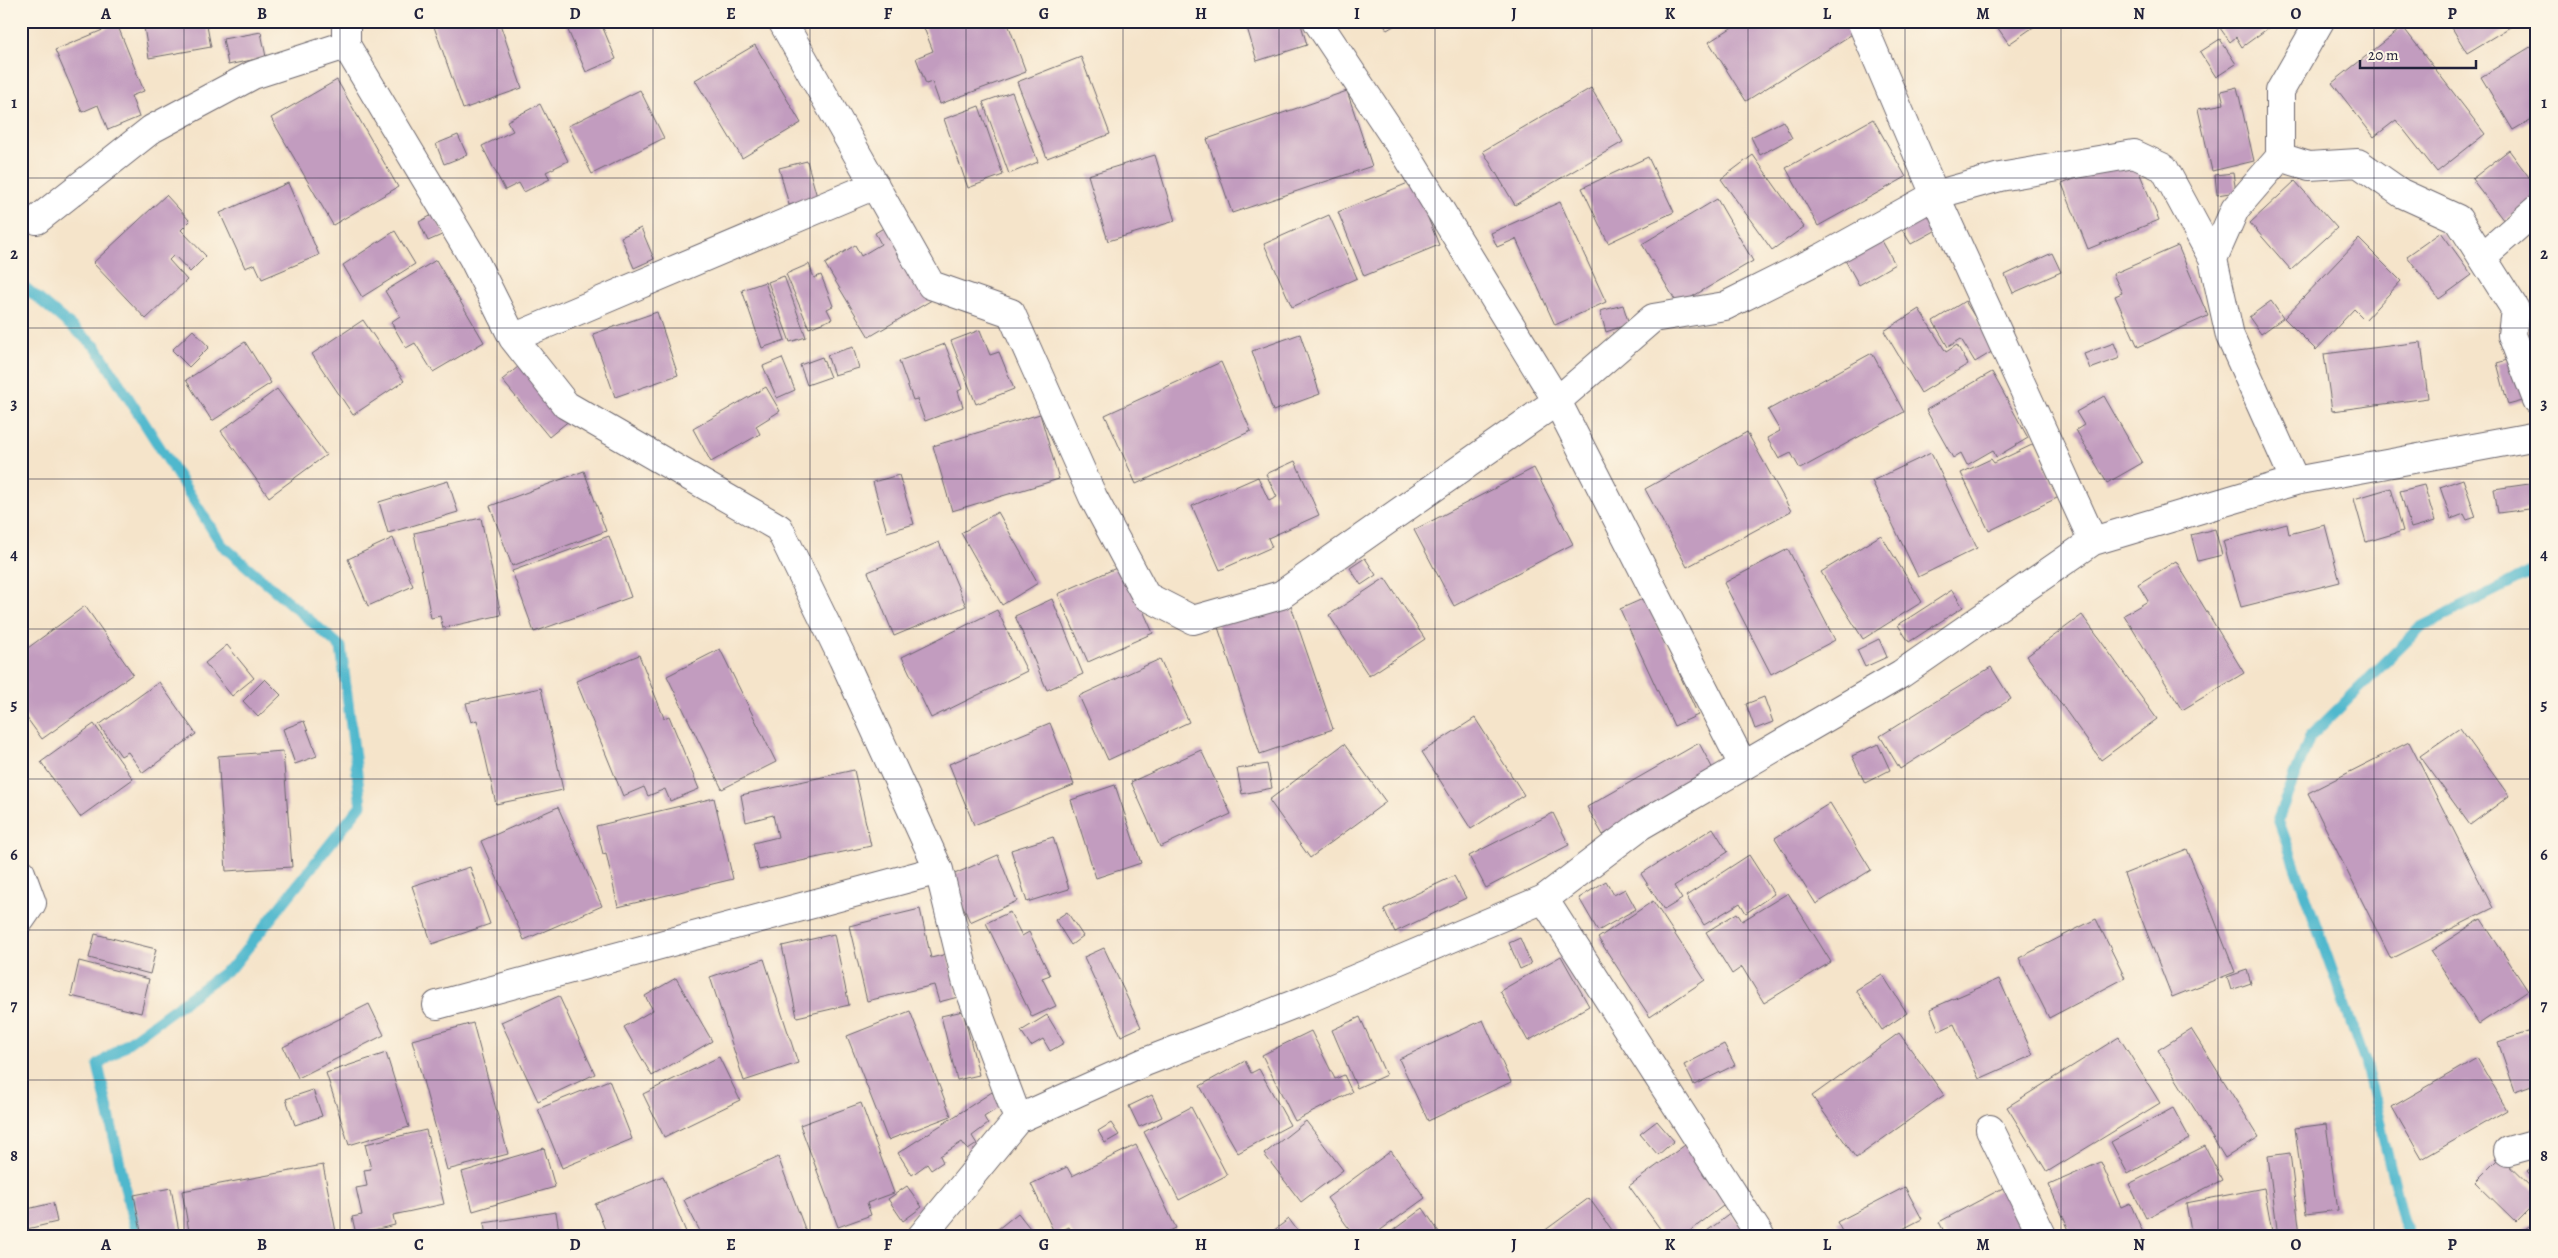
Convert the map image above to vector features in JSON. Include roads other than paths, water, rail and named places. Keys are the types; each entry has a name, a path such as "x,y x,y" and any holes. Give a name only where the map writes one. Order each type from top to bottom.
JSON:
{"street":[{"path":"782,21 931,285 1011,313 1093,497 1146,596 1193,620 1281,595 1557,401 1653,318 1725,306 1823,257 1935,195 2000,177 2134,154 2164,168 2212,259 2230,336 2295,481"},
{"path":"1317,21 1409,159 1557,401 1743,765"},
{"path":"1861,21 1935,195 2093,541"},
{"path":"2212,259 2235,209 2280,157 2280,91 2320,21"},
{"path":"37,220 152,128 253,75 346,33 473,258 513,338 566,405 779,528 843,660 939,870 966,980 1018,1119"},
{"path":"2280,157 2309,166 2358,163 2400,193 2458,219 2515,309 2512,336 2537,400"},
{"path":"513,338 875,184"},
{"path":"2482,257 2537,209"},
{"path":"921,1237 1018,1119 1145,1062 1304,1000 1544,899 1640,826 1901,674 2093,541 2295,481 2537,436"},
{"path":"437,1005 939,870"},
{"path":"21,873 32,903 21,920"},
{"path":"1544,899 1761,1237"},
{"path":"1990,1129 2043,1237"},
{"path":"2508,1151 2537,1143"}],"waterway":[{"path":"21,284 96,347 222,545 341,647 361,805 234,965 98,1065 129,1205 138,1237"},
{"path":"2411,1237 2404,1223 2365,1062 2278,819 2310,737 2421,627 2537,569"}]}
